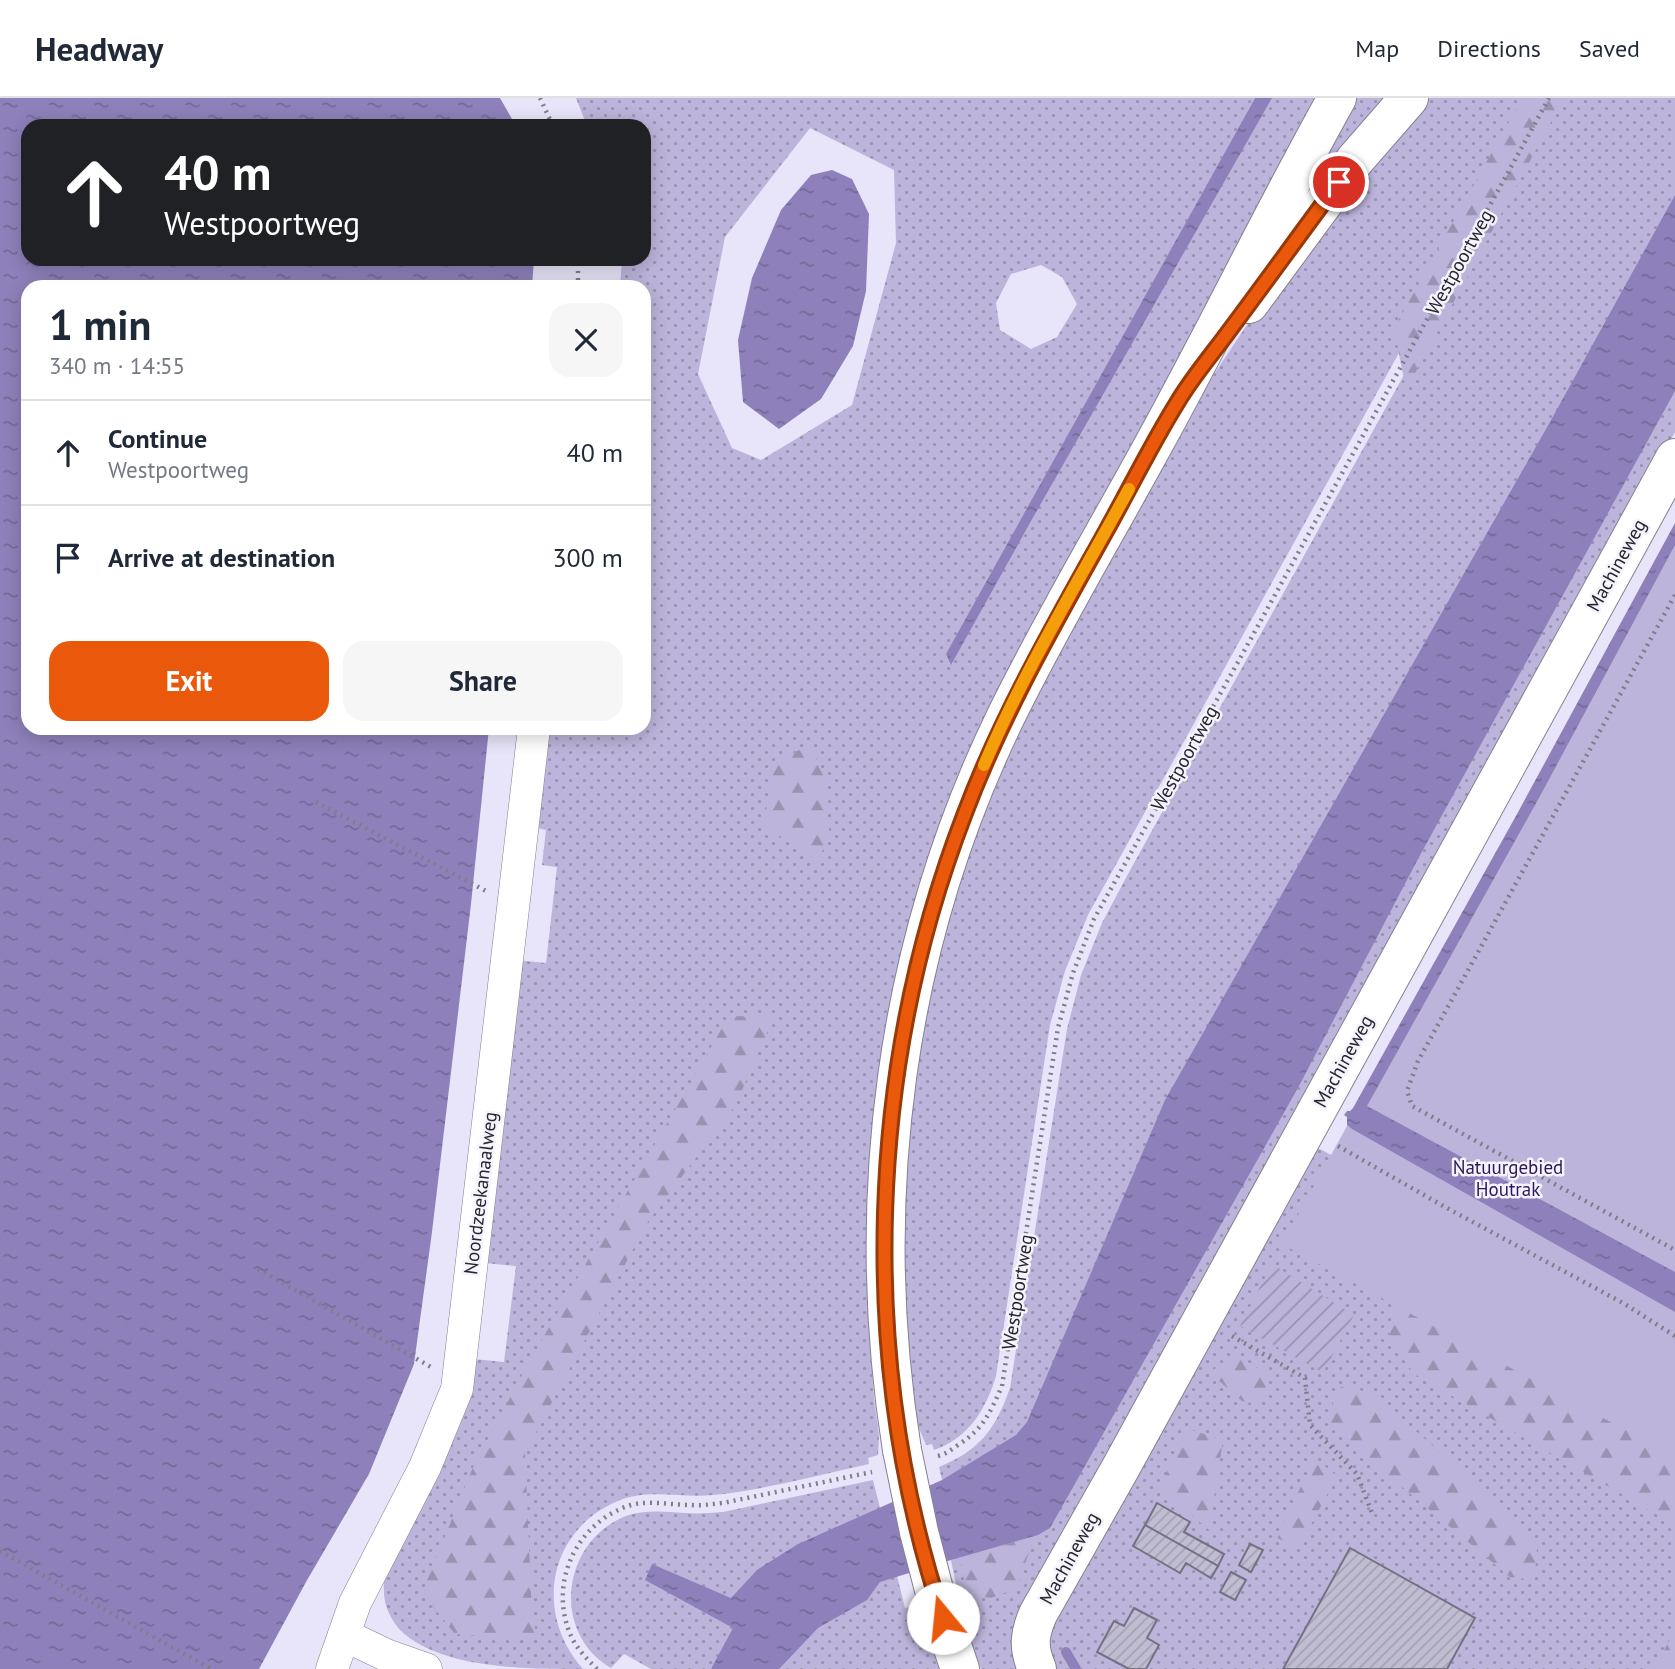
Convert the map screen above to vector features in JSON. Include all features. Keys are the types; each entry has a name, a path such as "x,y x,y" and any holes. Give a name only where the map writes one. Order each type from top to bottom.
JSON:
{"main road":[{"path":"960,1669 937,1601 919,1532 892,1386 885,1297 885,1225 895,1082 923,944 953,844 1005,718 1337,98"},
{"path":"1177,401 1355,160 1409,98"},
{"name":"Machineweg","path":"1037,1669 1032,1659 1030,1644 1031,1630 1038,1614 1675,458"}],"street":[{"name":"Noordzeekanaalweg","path":"332,1669 355,1603 425,1467 457,1389 533,735"},
{"path":"344,1635 386,1655 426,1669"}],"path":[{"path":"540,98 550,119"},
{"name":"Westpoortweg","path":"905,1459 945,1454 972,1436 987,1419 1002,1386 1058,1028 1073,973 1094,919 1549,98"},
{"path":"1675,595 1419,1061 1407,1091 1412,1106 1675,1250"},
{"path":"316,802 496,897"},
{"path":"1307,1128 1445,1207 1623,1303 1675,1336"},
{"path":"258,1269 436,1370"},
{"path":"1202,1319 1305,1378 1310,1425 1357,1474 1372,1513"},
{"path":"597,1669 573,1640 562,1601 564,1576 573,1553 599,1521 635,1504 723,1503 905,1459"},
{"path":"0,1551 211,1669"}],"green space":[{"path":"576,98 1255,98 947,654 1266,98 1330,98 998,694 888,1024 872,1125 867,1242 867,1299 879,1436 878,1455 868,1458 869,1464 772,1486 713,1495 634,1496 598,1512 578,1529 564,1550 556,1573 554,1597 557,1622 567,1646 583,1669 509,1667 459,1659 416,1642 399,1629 387,1609 385,1573 455,1437 473,1359 504,1362 516,1266 485,1263 515,960 546,963 557,867 542,865 546,830 534,827 542,735 651,735 651,280 620,280 622,266 651,266 651,119 584,119","holes":["810,128 894,170 896,243 852,405 761,460 732,448 698,374 725,237","1041,265 1062,277 1077,304 1057,337 1031,349 1000,330 996,303 1011,274"]},
{"path":"1356,98 1394,98 1302,214 1292,202"},
{"path":"1420,98 1540,98 1088,915 1065,971 1050,1025 996,1376 987,1400 974,1421 957,1438 934,1450 932,1444 926,1445 918,1426 911,1380 904,1281 905,1173 924,1006 972,834 1008,750 1080,612 1202,392 1263,301"},
{"path":"1522,98 1564,98 1406,390 1394,328"},
{"path":"1557,98 1675,98 1675,432 1013,1635 1014,1649 1023,1669 981,1669 960,1602 951,1560 960,1557 939,1467 976,1446 992,1427 1010,1388 1067,1029 1081,975 1102,923 1128,874"},
{"name":"Natuurgebied Houtrak","path":"1675,531 1675,1457 1282,1244"},
{"path":"809,745 823,771 830,838 816,862 764,825 773,763"},
{"path":"729,1016 774,1017 735,1106 647,1223 525,1453 532,1615 538,1640 455,1634 422,1593 473,1467 529,1362"},
{"path":"1315,1148 1675,1345 1675,1669 1052,1669 1048,1627"},
{"path":"1272,1264 1354,1315 1323,1373 1240,1326"},
{"path":"1439,1273 1675,1378 1675,1525 1414,1374 1388,1338 1395,1308"},
{"path":"1236,1357 1272,1375 1258,1405 1242,1401 1209,1372"},
{"path":"1348,1383 1385,1404 1448,1459 1537,1548 1534,1580 1510,1577 1329,1426 1335,1391"},
{"path":"1185,1428 1223,1440 1209,1530 1160,1489"},
{"path":"1315,1458 1337,1476 1298,1549 1276,1537"},
{"path":"873,1480 905,1608 913,1607 923,1622 939,1669 651,1669 624,1654 611,1668 592,1652 579,1633 572,1611 572,1588 577,1566 588,1545 604,1528 626,1516 648,1512 723,1512"},
{"path":"1038,1535 1020,1579 1007,1592 991,1598 976,1596 966,1586 960,1557"},
{"path":"1675,1630 1675,1669 1654,1669"},
{"path":"1675,1642 1675,1669 1660,1669"}],"water":[{"path":"0,98 500,98 512,119 21,119 21,266 534,266 532,280 21,280 21,735 488,735 471,904 414,1364 369,1474 259,1669 0,1669"},
{"path":"1255,98 1272,98 951,665 946,654"},
{"path":"832,170 852,179 869,214 866,291 853,346 821,399 779,429 743,402 738,340 752,278 781,210 811,175"},
{"path":"1675,195 1675,391 1418,859 1299,1086 1050,1528 1038,1535 880,1582 867,1600 818,1628 779,1669 711,1669 733,1628 645,1580 652,1564 731,1598 757,1570 798,1544 942,1480 1016,1435 1027,1422 1165,1100 1550,422"},
{"path":"1675,523 1675,545 1539,798 1367,1106 1675,1272 1675,1312 1352,1129 1347,1125 1347,1117 1344,1115 1353,1108"}],"building":[{"path":"1157,1503 1190,1522 1184,1532 1224,1554 1218,1566 1145,1525"},
{"path":"1145,1525 1218,1566 1211,1578 1186,1563 1180,1573 1133,1546"},
{"path":"1250,1544 1263,1550 1251,1572 1239,1565"},
{"path":"1350,1548 1475,1618 1447,1669 1283,1669"},
{"path":"1231,1572 1246,1580 1235,1600 1220,1592"},
{"path":"1134,1608 1157,1620 1147,1638 1159,1645 1146,1669 1129,1669 1097,1652 1114,1621 1124,1626"}],"waterway":[{"path":"1066,1652 1076,1669"}],"slow traffic":[{"path":"984,765 1028,674 1129,489"}],"route":[{"path":"943,1618 909,1491 892,1386 885,1297 887,1176 895,1082 912,991 935,899 965,812 1005,718 1177,401 1339,182"}]}
